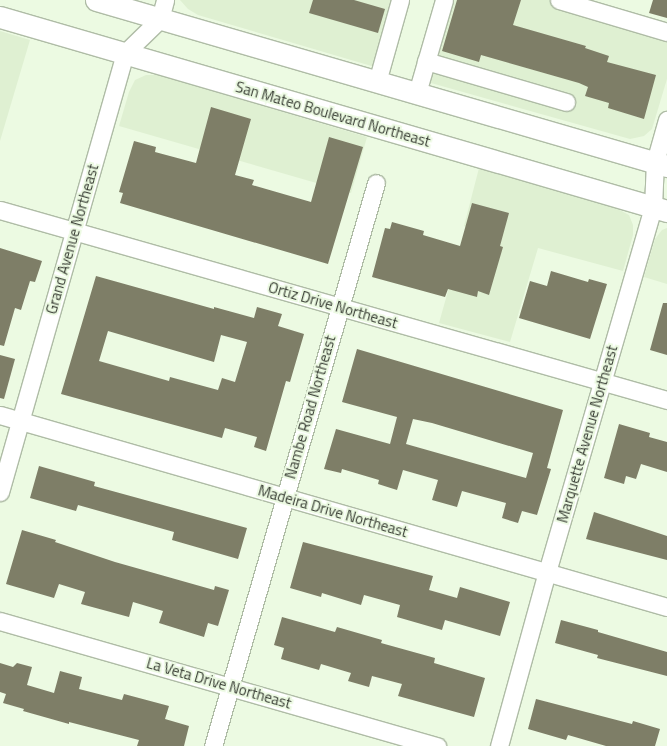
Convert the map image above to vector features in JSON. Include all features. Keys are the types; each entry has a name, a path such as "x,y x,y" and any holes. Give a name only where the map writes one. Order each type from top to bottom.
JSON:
{"main road":[{"path":"96,0 162,9 377,82 661,164"},
{"name":"San Mateo Boulevard Northeast","path":"0,17 660,209"}],"street":[{"path":"377,82 400,0"},
{"path":"417,93 444,0"},
{"path":"559,0 667,32"},
{"name":"Grand Avenue Northeast","path":"0,492 125,53 162,9"},
{"path":"426,61 566,102"},
{"name":"Marquette Avenue Northeast","path":"499,746 602,382 660,209 661,164 667,120"},
{"name":"Nambe Road Northeast","path":"213,746 376,183"},
{"name":"Ortiz Drive Northeast","path":"0,210 667,400"},
{"name":"Madeira Drive Northeast","path":"0,415 667,607"},
{"name":"La Veta Drive Northeast","path":"0,621 437,746"}],"shaded area":[{"path":"180,0 394,0 375,67 198,15 188,9"},
{"path":"448,0 570,0 667,29 667,79 652,129 644,136 630,139 424,81"},
{"path":"0,31 30,40 0,141"},
{"path":"146,75 158,75 367,137 351,193 119,126 129,92 135,80"},
{"path":"479,168 612,206 629,215 633,225 633,235 623,271 538,248 510,342 439,323 466,227 464,226"},
{"path":"667,228 667,284 644,277 655,239 662,230"}],"building":[{"path":"313,0 354,0 385,9 378,33 309,13"},
{"path":"457,0 521,0 513,25 586,46 585,48 609,56 607,62 656,75 644,119 608,108 609,103 585,96 588,87 579,83 481,55 479,62 442,51"},
{"path":"653,0 667,0 667,18 649,13"},
{"path":"211,107 251,119 235,175 254,180 252,185 311,202 329,137 363,147 328,264 120,203 123,193 119,192 134,141 156,147 155,152 196,163"},
{"path":"472,203 509,213 500,246 503,247 489,295 478,291 477,297 448,289 445,297 372,277 385,228 390,229 392,222 424,231 423,235 460,246"},
{"path":"0,248 42,261 35,282 30,281 21,310 15,308 4,346 0,345"},
{"path":"551,271 588,282 589,279 607,284 590,339 519,318 530,281 547,286"},
{"path":"96,276 214,309 214,307 254,318 257,307 282,314 278,326 304,334 290,382 286,381 266,451 254,447 257,437 225,428 222,438 61,394","holes":["108,331 214,362 221,335 247,342 235,382 222,378 218,390 170,377 169,381 99,361"]},
{"path":"663,303 667,303 667,355 650,350"},
{"path":"357,349 563,410 547,468 551,469 537,515 522,511 518,523 502,518 506,503 462,491 457,507 432,500 438,480 403,470 397,490 378,484 379,480 342,469 341,473 324,469 336,429 390,444 397,417 342,402","holes":["413,419 432,423 533,453 526,478 406,444"]},
{"path":"0,355 15,359 4,399 0,398"},
{"path":"619,424 650,433 649,437 667,442 667,472 641,464 636,479 626,476 624,484 604,478"},
{"path":"39,466 95,482 94,486 247,528 238,559 172,540 174,532 78,505 76,511 30,498"},
{"path":"594,512 667,536 667,560 586,539"},
{"path":"22,530 56,540 55,542 115,562 214,590 215,586 229,590 218,626 208,623 204,637 159,623 163,611 133,602 129,617 81,604 85,592 59,584 54,598 6,584"},
{"path":"303,542 433,576 429,590 457,598 460,587 510,602 500,636 445,620 442,630 397,617 400,605 364,595 361,605 322,593 321,597 290,588"},
{"path":"282,617 335,632 337,627 382,640 381,643 435,658 434,663 485,678 474,717 398,696 402,684 372,676 369,687 348,681 351,673 321,664 319,670 281,659 284,648 274,645"},
{"path":"561,620 667,652 667,676 597,658 598,655 555,643"},
{"path":"0,663 13,667 17,663 32,667 27,685 54,693 60,671 82,677 79,689 122,700 124,694 169,706 165,719 189,726 184,746 137,746 139,740 69,722 69,724 23,711 24,709 3,703 6,694 0,692"},
{"path":"536,699 632,724 633,721 660,729 655,746 606,746 568,735 566,740 528,729"}]}
